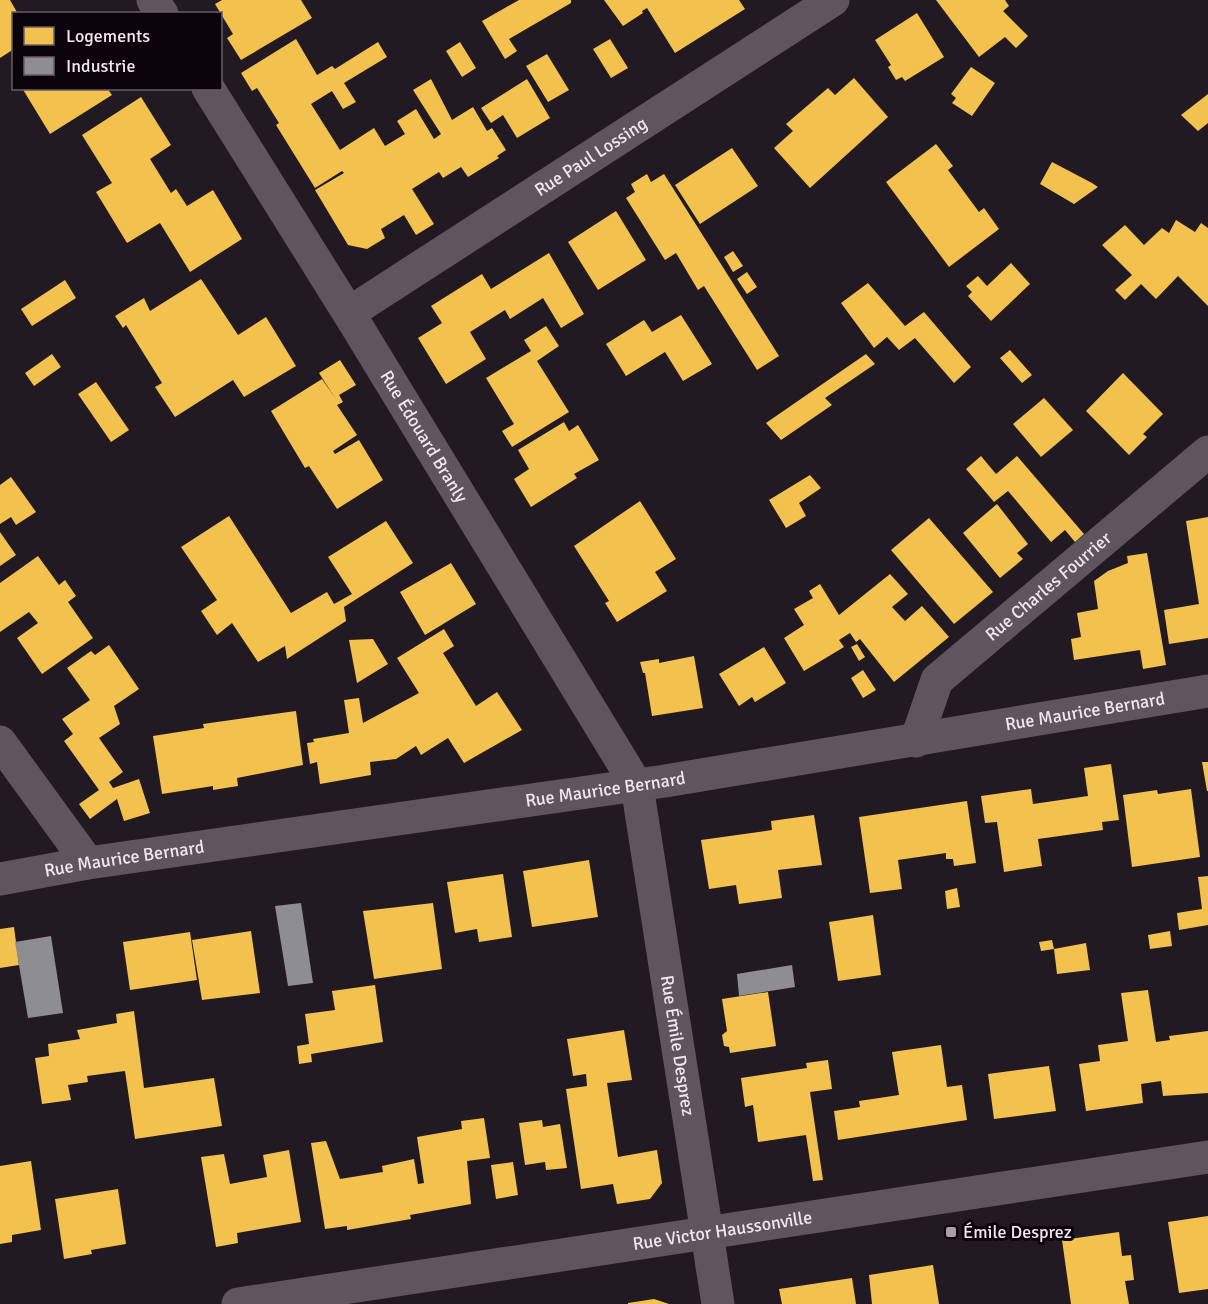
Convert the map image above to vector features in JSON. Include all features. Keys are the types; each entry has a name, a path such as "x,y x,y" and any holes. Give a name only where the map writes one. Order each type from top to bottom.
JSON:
{"street":[{"name":"Rue Paul Lossing","path":"349,313 795,11 833,0"},
{"name":"Rue Édouard Branly","path":"209,90 349,313 637,786"},
{"name":"Rue Charles Fourrier","path":"916,741 937,680 1208,452"},
{"name":"Rue Maurice Bernard","path":"0,879 88,863 637,786 1208,692"},
{"path":"0,742 64,834 88,863"},
{"name":"Rue Émile Desprez","path":"637,786 718,1304"},
{"name":"Rue Victor Haussonville","path":"238,1304 1208,1157"}],"building: Logements":[{"path":"0,0 10,0 17,12 12,12 12,50 0,58"},
{"path":"222,0 301,0 312,18 241,60 227,38 233,34 222,12 215,4"},
{"path":"519,0 571,0 571,3 509,39 517,51 505,59 482,21"},
{"path":"604,0 739,0 745,9 675,53 647,8 623,26"},
{"path":"936,0 1005,0 1009,6 1003,11 1028,36 1016,48 1005,37 979,57"},
{"path":"917,13 944,57 905,81 902,77 896,80 888,67 891,65 875,40"},
{"path":"296,39 317,75 332,66 335,69 378,42 387,57 344,83 356,102 343,109 332,91 311,104 340,150 374,128 385,146 405,134 397,121 416,109 434,139 441,134 413,90 431,79 452,120 473,107 487,131 492,128 506,150 497,156 499,158 468,177 461,167 443,178 439,172 412,189 434,224 416,235 404,215 381,229 385,238 367,249 348,245 315,190 344,173 342,171 315,188 276,125 279,123 257,88 252,91 241,73"},
{"path":"610,39 628,68 611,78 593,49"},
{"path":"460,42 476,68 462,77 446,51"},
{"path":"547,54 569,90 548,102 526,66"},
{"path":"971,67 995,83 972,116 952,103 956,98 951,94"},
{"path":"854,78 888,117 810,188 774,148 793,131 786,124 828,88 835,95"},
{"path":"527,79 550,118 517,138 503,115 491,123 481,108"},
{"path":"23,90 108,90 112,95 50,134"},
{"path":"1208,94 1208,123 1198,131 1181,115"},
{"path":"141,97 171,145 150,159 171,193 176,189 187,206 213,190 242,239 190,272 160,223 127,243 96,192 112,183 82,135"},
{"path":"936,144 953,166 948,170 979,212 984,208 999,229 949,267 886,182"},
{"path":"732,148 758,186 700,224 675,185"},
{"path":"1052,162 1098,187 1074,204 1040,184"},
{"path":"647,174 651,182 664,174 779,356 757,370 704,286 698,290 676,253 665,260 626,198 635,192 631,184"},
{"path":"616,211 646,260 598,290 568,242"},
{"path":"1176,220 1195,232 1201,223 1208,228 1208,306 1178,276 1156,299 1141,284 1125,300 1115,290 1132,275 1102,245 1125,225 1144,245 1162,228 1169,233"},
{"path":"733,251 743,266 733,272 724,257"},
{"path":"549,253 584,314 561,328 543,298 510,319 505,310 470,332 486,359 446,384 418,338 442,323 431,306 482,274 491,289"},
{"path":"1011,263 1030,284 991,321 968,296 972,292 966,286 978,276 987,286"},
{"path":"747,272 757,287 747,294 737,279"},
{"path":"201,279 238,335 266,317 296,366 244,397 233,380 175,417 155,387 162,383 126,325 123,328 115,316 144,298 150,311"},
{"path":"65,280 76,298 32,326 21,309"},
{"path":"868,283 905,326 924,312 971,367 954,383 915,338 899,350 887,337 874,348 841,303"},
{"path":"681,315 712,364 683,381 665,352 626,376 606,344 644,320 652,332"},
{"path":"546,326 559,346 537,361 569,412 512,447 502,431 514,424 486,378 531,351 524,340"},
{"path":"1010,350 1032,375 1022,383 1000,358"},
{"path":"52,354 61,367 34,386 25,373"},
{"path":"866,354 875,364 825,398 832,405 781,440 766,423"},
{"path":"340,360 356,385 339,395 343,402 337,405 357,435 333,451 335,454 359,440 383,480 337,509 309,466 305,468 271,411 322,379 335,398 319,373"},
{"path":"1123,373 1163,414 1143,434 1147,437 1129,455 1086,411"},
{"path":"96,382 129,430 111,442 78,394"},
{"path":"1044,398 1073,430 1041,457 1013,424"},
{"path":"564,422 569,431 578,425 599,460 574,474 577,478 531,507 514,479 529,469 518,450"},
{"path":"981,456 996,474 1017,456 1084,534 1075,542 1065,530 1051,542 1008,491 994,502 966,469"},
{"path":"810,475 821,488 799,503 806,516 786,528 769,500"},
{"path":"11,477 36,512 16,525 11,517 0,524 0,485"},
{"path":"640,501 676,559 655,572 667,591 617,622 605,603 609,601 574,546"},
{"path":"997,504 1028,544 1017,553 1023,559 1000,578 963,533"},
{"path":"229,516 291,613 327,592 334,604 352,594 328,557 386,521 413,563 344,607 346,621 287,659 285,646 258,662 232,623 217,635 201,611 217,600 181,547"},
{"path":"1208,517 1208,638 1169,644 1164,610 1199,604 1186,521"},
{"path":"929,518 993,592 954,624 891,550"},
{"path":"0,532 16,555 0,566"},
{"path":"1147,553 1166,665 1143,669 1140,650 1074,660 1071,639 1081,637 1077,613 1098,609 1094,581 1108,571 1128,563 1127,556"},
{"path":"38,556 59,585 65,580 76,596 68,602 93,638 42,674 17,638 38,623 29,612 0,632 0,583"},
{"path":"451,563 476,604 425,635 400,592"},
{"path":"890,574 908,594 892,607 905,621 922,606 949,637 894,682 860,639 856,642 850,633 839,640 844,647 804,671 784,638 804,625 794,609 813,598 809,591 820,584 839,615"},
{"path":"444,629 454,646 443,653 476,706 497,692 522,730 464,763 448,738 421,755 416,746 396,759 370,762 371,775 320,784 317,762 310,764 307,743 314,742 313,739 349,733 344,700 359,698 363,723 419,693 397,658"},
{"path":"373,639 388,664 357,683 349,640"},
{"path":"857,644 865,657 859,661 851,647"},
{"path":"109,645 139,689 114,706 120,724 99,738 123,772 109,782 113,788 139,779 150,813 124,821 117,799 90,819 79,804 99,790 64,741 73,734 62,719 90,700 67,668 91,651 95,655"},
{"path":"764,647 786,683 755,702 752,697 739,706 719,674"},
{"path":"694,656 703,708 652,716 645,673 643,673 640,662 659,659 659,663"},
{"path":"863,670 876,690 863,698 851,678"},
{"path":"296,711 303,765 237,778 238,786 213,790 213,786 162,794 153,736 204,728 203,724"},
{"path":"1202,762 1208,762 1208,791 1207,791"},
{"path":"1111,764 1119,820 1102,822 1103,830 1038,839 1042,866 1004,872 997,822 985,823 981,796 1031,789 1033,804 1088,796 1084,768"},
{"path":"1191,789 1200,857 1132,867 1123,795 1157,790 1158,794"},
{"path":"967,801 976,863 954,866 953,859 946,859 946,853 898,860 902,889 870,893 859,817"},
{"path":"814,815 822,865 778,870 782,898 739,904 736,885 709,889 701,840 772,830 771,821"},
{"path":"589,860 598,917 532,927 523,871"},
{"path":"503,874 512,937 479,942 477,929 455,933 447,882"},
{"path":"1208,876 1208,925 1179,930 1177,913 1202,909 1198,877"},
{"path":"957,888 960,907 947,909 945,891"},
{"path":"433,903 442,969 374,979 363,911"},
{"path":"873,915 881,975 838,981 829,922"},
{"path":"14,927 19,965 0,968 0,929"},
{"path":"251,931 260,993 202,1000 192,940"},
{"path":"1170,931 1172,946 1150,949 1148,935"},
{"path":"190,932 197,980 130,990 123,942"},
{"path":"1052,940 1054,949 1041,951 1039,942"},
{"path":"1086,943 1090,970 1057,974 1054,949"},
{"path":"375,985 383,1042 311,1054 312,1062 299,1064 297,1046 309,1044 305,1014 335,1010 332,991"},
{"path":"1148,990 1156,1042 1170,1040 1169,1036 1208,1031 1208,1093 1163,1096 1161,1081 1141,1084 1143,1103 1086,1111 1079,1064 1100,1061 1098,1045 1128,1041 1121,993"},
{"path":"768,992 776,1046 730,1053 729,1047 724,1046 722,1035 727,1031 722,999"},
{"path":"134,1011 144,1088 214,1078 222,1126 135,1139 125,1071 87,1076 88,1082 68,1085 71,1100 42,1104 35,1058 49,1056 48,1044 80,1039 77,1030 117,1023 116,1014"},
{"path":"624,1030 632,1080 607,1083 618,1157 657,1150 662,1183 650,1199 617,1204 613,1184 581,1189 566,1089 587,1086 586,1074 573,1076 567,1039"},
{"path":"941,1045 947,1087 962,1085 967,1120 838,1140 834,1111 860,1107 859,1101 899,1095 892,1052"},
{"path":"828,1060 832,1089 810,1092 823,1180 813,1181 806,1135 758,1142 753,1105 745,1107 741,1078 807,1068 806,1063"},
{"path":"1049,1066 1056,1111 994,1119 988,1074"},
{"path":"484,1118 490,1158 467,1161 471,1204 410,1215 411,1219 347,1230 347,1226 325,1229 311,1143 326,1141 340,1179 383,1172 382,1166 414,1159 418,1184 424,1183 417,1137 462,1129 461,1121"},
{"path":"542,1120 543,1127 560,1124 567,1168 546,1170 545,1162 525,1165 519,1123"},
{"path":"289,1150 301,1222 237,1233 238,1243 216,1247 201,1157 224,1154 230,1184 267,1177 263,1155"},
{"path":"31,1161 41,1230 12,1235 12,1242 0,1244 0,1166"},
{"path":"513,1162 518,1195 496,1199 491,1165"},
{"path":"118,1189 126,1244 91,1250 92,1254 64,1259 55,1199"},
{"path":"1208,1216 1208,1289 1179,1293 1168,1222"},
{"path":"1119,1232 1122,1256 1131,1255 1134,1280 1125,1281 1129,1304 1071,1304 1062,1240"},
{"path":"933,1265 939,1304 872,1304 869,1275"},
{"path":"852,1278 856,1304 782,1304 779,1289"},
{"path":"654,1299 669,1304 628,1304 628,1303"}],"building: Industrie":[{"path":"301,903 313,983 288,986 275,906"},
{"path":"51,936 63,1013 28,1018 15,942"},
{"path":"792,965 795,987 739,996 737,974"}],"place":[{"name":"Émile Desprez","path":"951,1232"}]}
